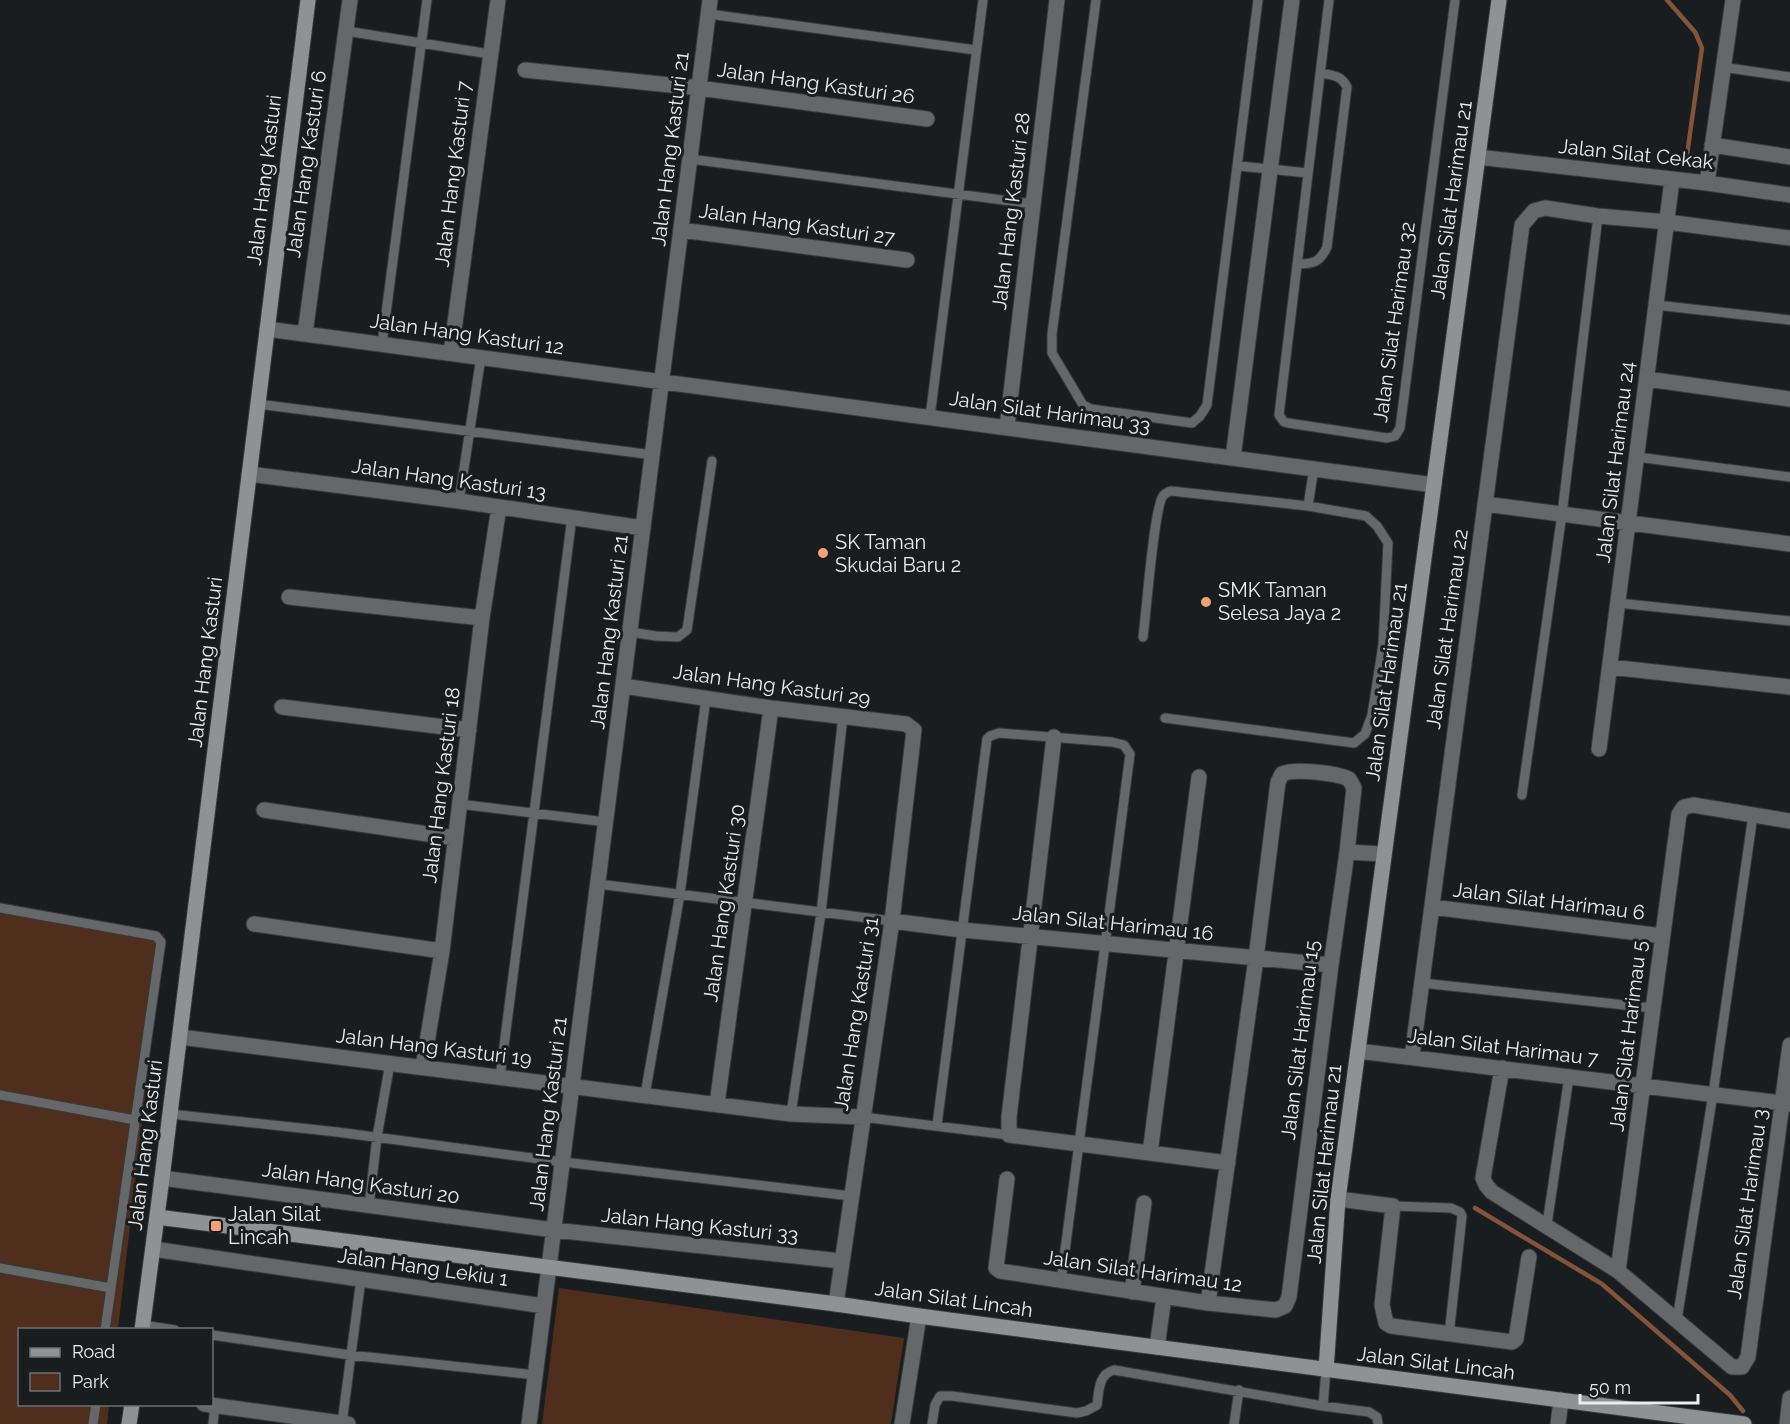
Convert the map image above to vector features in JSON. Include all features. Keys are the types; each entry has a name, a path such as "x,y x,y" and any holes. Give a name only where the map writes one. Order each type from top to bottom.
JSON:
{"street":[{"name":"Jalan Hang Kasturi","path":"142,1327 158,1217 308,0"},
{"name":"Jalan Hang Kasturi 6","path":"305,334 350,0"},
{"name":"Jalan Hang Kasturi 7","path":"451,353 498,0"},
{"name":"Jalan Hang Kasturi 28","path":"1007,427 1057,0"},
{"path":"1233,458 1292,0"},
{"name":"Jalan Silat Harimau 21","path":"1326,1370 1338,1199 1499,0"},
{"path":"1707,183 1733,0"},
{"name":"Jalan Hang Kasturi 21","path":"529,1424 709,7"},
{"name":"Jalan Hang Kasturi 26","path":"525,70 699,88 927,119"},
{"path":"1712,145 1790,157"},
{"name":"Jalan Silat Cekak","path":"1478,157 1707,183 1790,195"},
{"name":"Jalan Silat Harimau 24","path":"1599,749 1672,180"},
{"name":"Jalan Silat Harimau 22","path":"1412,1057 1522,225 1534,211 1545,208 1598,216"},
{"path":"1598,216 1667,222 1790,238"},
{"name":"Jalan Hang Kasturi 27","path":"681,230 908,260"},
{"name":"Jalan Hang Kasturi 12","path":"267,329 662,382"},
{"path":"1647,379 1790,399"},
{"name":"Jalan Silat Harimau 33","path":"662,382 1434,484"},
{"name":"Jalan Hang Kasturi 13","path":"249,474 643,528"},
{"path":"1485,504 1790,544"},
{"name":"Jalan Hang Kasturi 18","path":"423,1067 442,951 482,618 499,507"},
{"path":"289,597 482,618"},
{"path":"1610,667 1790,687"},
{"name":"Jalan Hang Kasturi 29","path":"623,686 771,708 906,724 914,730"},
{"path":"282,707 469,730"},
{"name":"Jalan Hang Kasturi 30","path":"717,1104 771,708"},
{"name":"Jalan Hang Kasturi 31","path":"836,1304 892,921 914,730"},
{"path":"1054,737 1009,1117 1009,1135 1228,1163"},
{"name":"Jalan Silat Harimau 15","path":"1256,958 1279,778 1286,772 1291,772 1339,775 1349,779 1354,788 1347,852 1289,1297 1285,1306"},
{"path":"1150,1153 1199,777"},
{"name":"Jalan Silat Harimau 5","path":"1618,1271 1679,814 1684,807 1693,805 1753,815"},
{"path":"264,810 455,838"},
{"path":"1753,815 1790,821"},
{"path":"1347,852 1384,854"},
{"name":"Jalan Silat Harimau 6","path":"1432,907 1662,936"},
{"name":"Jalan Silat Harimau 16","path":"892,921 962,930 1331,965"},
{"path":"254,924 442,951"},
{"path":"1208,1303 1256,958"},
{"name":"Jalan Hang Kasturi 19","path":"180,1036 790,1114 862,1118"},
{"name":"Jalan Silat Harimau 3","path":"1677,1320 1732,1367 1742,1367 1748,1357 1786,1103 1790,1045"},
{"name":"Jalan Silat Harimau 7","path":"1358,1051 1786,1103"},
{"path":"1502,1068 1484,1178 1486,1185 1492,1192 1547,1224 1618,1271 1677,1320"},
{"name":"Jalan Hang Kasturi 20","path":"162,1178 554,1230"},
{"name":"Jalan Silat Harimau 12","path":"1007,1179 996,1268 1000,1271 1208,1303 1276,1310 1285,1306"},
{"path":"1338,1199 1393,1206 1382,1305 1386,1323 1391,1326 1512,1342 1516,1339 1529,1257"},
{"path":"1132,1292 1144,1203"},
{"name":"Jalan Silat Lincah","path":"158,1217 1744,1424"},
{"name":"Jalan Hang Kasturi 33","path":"554,1230 841,1261"},
{"name":"Jalan Hang Lekiu 1","path":"153,1249 544,1306"},
{"path":"1157,1347 1164,1297"},
{"path":"902,1424 919,1317"},
{"path":"1787,1424 1790,1398"},
{"path":"1558,1424 1561,1400"},
{"path":"129,1424 132,1406"},
{"path":"213,1406 287,1420 345,1424"}],"lane":[{"path":"382,344 427,0"},
{"path":"930,417 983,0"},
{"path":"1096,0 1051,345 1052,352 1083,405 1091,409 1191,423 1208,405 1258,0"},
{"name":"Jalan Silat Harimau 32","path":"1329,0 1279,411 1281,419 1288,423 1387,438 1395,436 1400,428 1455,0"},
{"path":"709,7 976,50"},
{"path":"346,31 490,54"},
{"path":"1722,68 1790,77"},
{"path":"1297,264 1311,264 1323,257 1327,247 1347,87 1336,75 1320,73"},
{"path":"690,159 1033,204"},
{"path":"1239,166 1308,173"},
{"path":"1522,795 1562,514 1598,216"},
{"path":"1656,305 1790,320"},
{"path":"459,501 481,357"},
{"path":"258,404 653,455"},
{"path":"1636,457 1790,477"},
{"path":"630,632 678,637 687,630 712,460"},
{"path":"1308,506 1314,468"},
{"path":"1143,638 1155,531 1161,501 1165,494 1171,491 1308,506 1366,516 1377,526 1388,543 1383,645 1372,715 1365,734 1354,743 1165,718"},
{"path":"500,1077 532,813 572,517"},
{"path":"1618,603 1790,621"},
{"path":"645,1095 680,894 706,698"},
{"path":"790,1114 821,913 843,716"},
{"path":"938,1125 987,739 999,733 1112,742 1124,746 1130,754 1061,1281"},
{"path":"459,804 606,822"},
{"path":"1677,1320 1713,1094 1753,815"},
{"path":"598,884 892,921"},
{"path":"0,908 156,936 161,942 105,1328"},
{"path":"1422,983 1652,1008"},
{"path":"369,1206 377,1137 390,1063"},
{"path":"1547,1224 1569,1077"},
{"path":"0,1095 135,1120"},
{"path":"170,1114 377,1137 562,1162 851,1196"},
{"path":"862,1118 1009,1135"},
{"path":"1393,1206 1451,1208 1460,1212 1462,1216 1449,1335"},
{"path":"0,1268 111,1288"},
{"path":"345,1424 350,1355 361,1279"},
{"path":"142,1327 158,1328"},
{"path":"213,1335 350,1355 535,1375"},
{"path":"932,1424 935,1405 940,1396 1077,1413 1086,1411 1096,1405 1102,1377 1106,1372 1114,1370 1369,1412 1377,1417 1378,1424"},
{"path":"1323,1406 1326,1370"},
{"path":"1234,1424 1239,1390"},
{"path":"93,1424 96,1406"},
{"path":"210,1406 213,1424"}],"green space":[{"path":"0,902 164,934 118,1328 18,1328 18,1406 109,1406 107,1424 0,1424"},
{"path":"559,1288 904,1338 891,1424 542,1424"}],"waterway":[{"path":"1667,0 1695,32 1702,48 1687,155"},
{"path":"1475,1208 1602,1284 1730,1395 1743,1411"}],"place":[{"name":"SK Taman Skudai Baru 2","path":"823,553"},
{"name":"SMK Taman Selesa Jaya 2","path":"1206,602"},
{"name":"Jalan Silat Lincah","path":"216,1226"}]}
